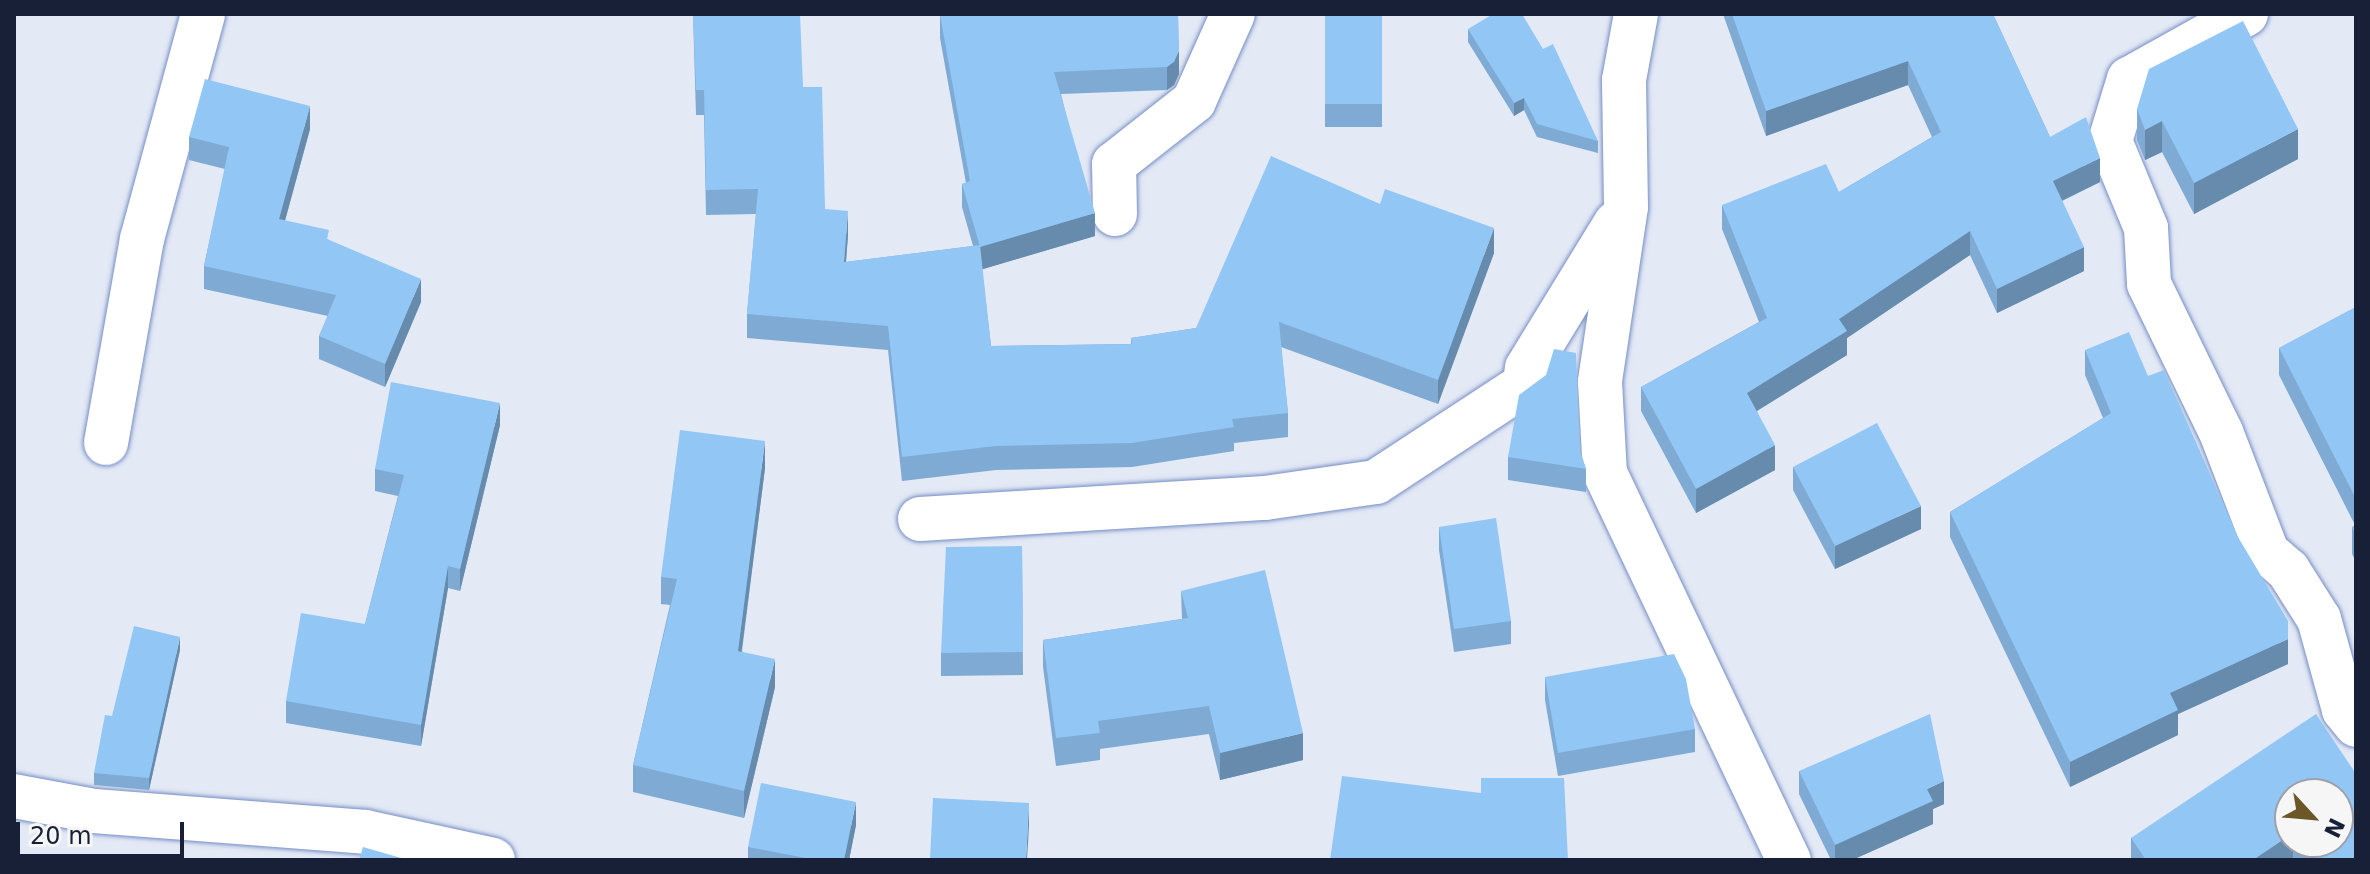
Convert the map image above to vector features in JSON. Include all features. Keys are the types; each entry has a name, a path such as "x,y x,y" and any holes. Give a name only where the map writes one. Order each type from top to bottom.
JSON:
{"street":[{"path":"106,443 142,239 203,14"},
{"path":"1115,214 1114,164 1194,101 1233,14"},
{"path":"1636,14 1624,80 1626,207 1600,382 1605,473 1789,860"},
{"path":"2246,14 2129,79 2110,141 2146,228 2149,284 2221,432 2267,552 2288,570 2319,619 2347,677 2344,710 2356,725"},
{"path":"920,519 1265,498 1376,482 1525,384 1527,368 1626,207"},
{"path":"14,796 94,811 365,832 493,860"}],"building":[{"path":"693,14 800,14 803,87 822,87 825,209 848,211 844,262 980,245 991,346 1132,344 1131,338 1196,328 1271,156 1380,204 1385,189 1494,228 1438,380 1279,322 1288,413 1232,419 1234,427 1132,443 996,446 902,457 888,326 747,314 758,189 706,190 704,90 696,90"},
{"path":"1178,14 1179,51 1174,62 1167,67 1054,72 1095,213 980,247 962,184 970,181 940,15"},
{"path":"1325,14 1382,14 1382,104 1325,104"},
{"path":"1493,14 1522,14 1543,49 1553,44 1598,141 1537,124 1524,98 1514,103 1468,29"},
{"path":"1732,14 1993,14 2050,137 2086,117 2100,158 2053,181 2084,247 1997,289 1970,231 1839,319 1847,331 1747,393 1775,445 1696,489 1641,387 1767,318 1722,205 1826,164 1839,192 1941,132 1908,61 1766,111"},
{"path":"2243,21 2298,129 2194,183 2162,121 2145,130 2137,109 2149,69"},
{"path":"205,79 310,106 279,219 329,230 327,239 421,279 385,364 319,336 336,295 204,266 229,147 189,137"},
{"path":"2356,307 2356,499 2279,348"},
{"path":"2129,332 2148,376 2164,370 2238,537 2288,621 2288,639 2170,693 2178,710 2070,762 1950,512 2111,413 2085,350"},
{"path":"1554,349 1576,353 1580,451 1586,469 1508,457 1519,395 1546,375"},
{"path":"391,382 500,403 460,569 448,566 421,725 286,701 301,613 365,624 404,475 375,469"},
{"path":"1877,423 1921,506 1835,546 1793,467"},
{"path":"680,430 765,441 738,651 775,659 744,791 633,765 677,579 661,577"},
{"path":"1496,518 1511,621 1454,629 1439,527"},
{"path":"1022,546 1023,652 941,653 946,547"},
{"path":"1265,570 1303,733 1220,753 1209,706 1098,721 1100,733 1056,738 1043,640 1188,618 1181,591"},
{"path":"134,626 180,637 149,778 94,773 105,715 112,716"},
{"path":"1674,654 1686,679 1695,729 1558,753 1545,677"},
{"path":"1930,714 1944,781 1927,789 1933,801 1835,845 1799,771"},
{"path":"2316,714 2356,774 2356,860 2308,858 2354,858 2354,778 2274,778 2274,846 2253,860 2146,860 2131,838"},
{"path":"1342,776 1481,793 1481,778 1564,778 1568,860 1330,860"},
{"path":"761,783 856,802 844,860 816,860 748,847"},
{"path":"933,798 1029,803 1026,860 930,860"},
{"path":"363,847 408,860 359,860"}]}
